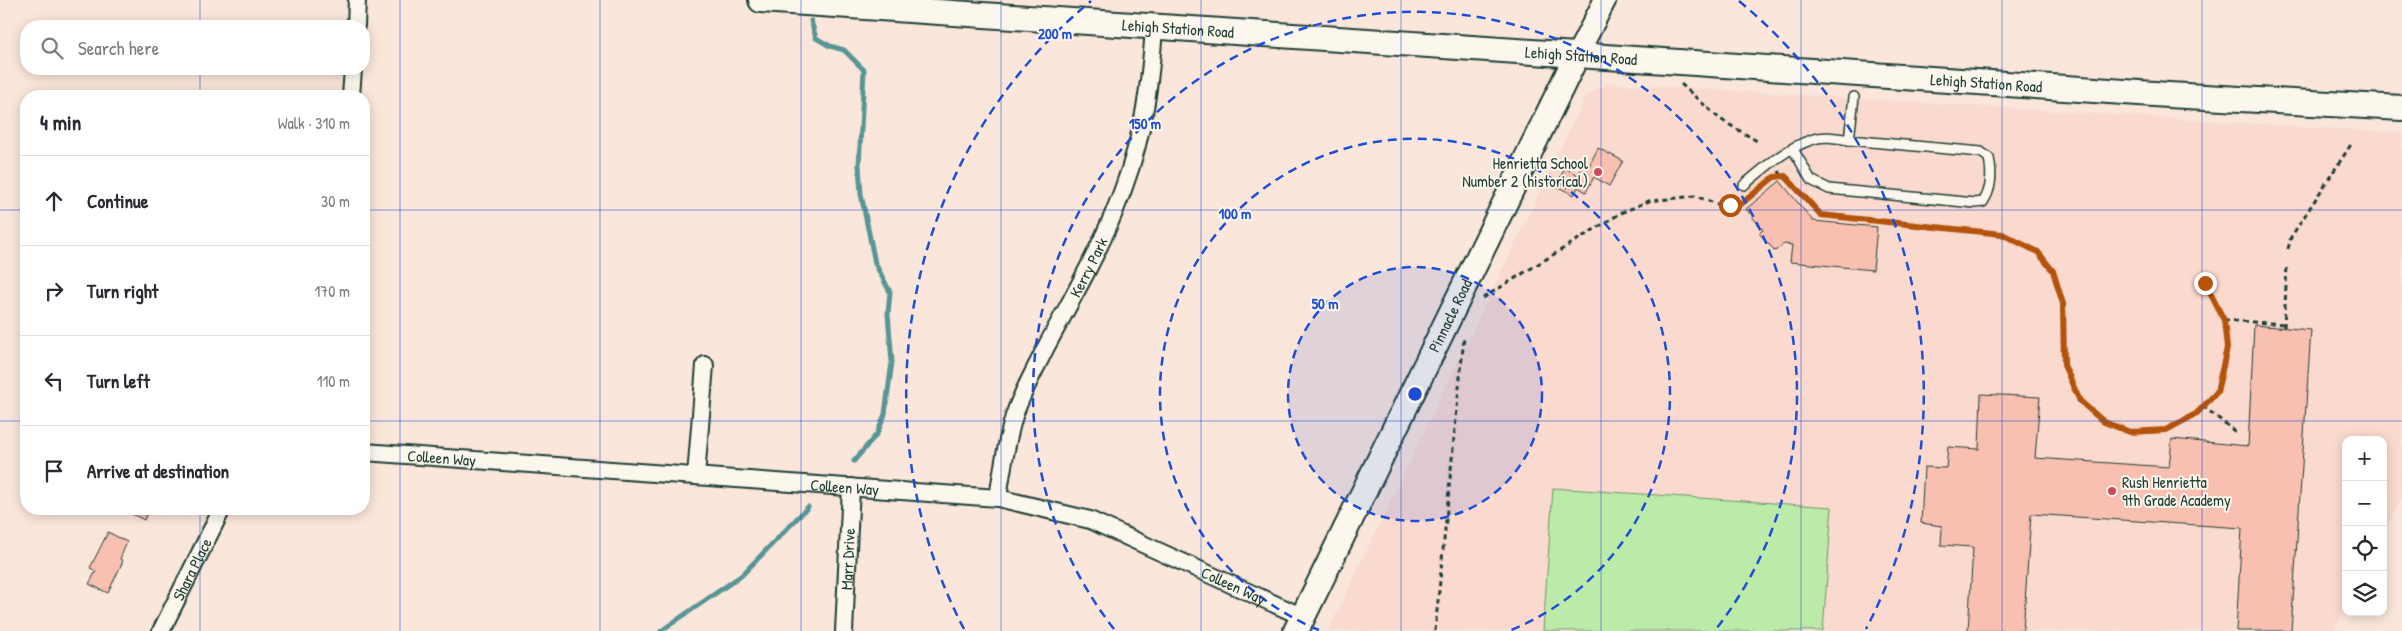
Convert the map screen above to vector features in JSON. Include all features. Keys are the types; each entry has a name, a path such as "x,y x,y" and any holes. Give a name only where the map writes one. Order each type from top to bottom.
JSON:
{"main road":[{"name":"Lehigh Station Road","path":"761,0 938,6 1154,28 2402,108"},
{"name":"Pinnacle Road","path":"1300,624 1577,55"}],"street":[{"path":"356,20 357,0"},
{"name":"Pinnacle Road","path":"1577,55 1604,0"},
{"name":"Kerry Park","path":"998,498 1005,452 1014,415 1031,377 1099,247 1130,171 1142,131 1148,95 1154,28"},
{"path":"351,90 352,75"},
{"path":"696,476 705,365"},
{"name":"Colleen Way","path":"370,452 998,498 1090,520 1300,624"},
{"name":"Marr Drive","path":"844,631 851,487"},
{"name":"Shara Place","path":"162,631 219,515"}],"lane":[{"path":"1849,140 1854,97"},
{"path":"1744,185 1772,162 1793,149 1811,140 1828,137 1981,152 1989,158 1991,169 1989,194 1983,202 1975,203 1829,189 1811,180 1793,149"}],"path":[{"path":"1680,84 1720,119 1756,141"},
{"path":"2288,249 2291,237 2352,143"},
{"path":"1779,170 1781,175"},
{"path":"1774,177 1781,175 1788,178 1821,215 2002,234 2038,252 2053,271 2063,304 2064,365 2080,401 2104,422 2130,432 2166,430 2196,414 2217,392 2227,348 2224,320 2205,283"},
{"path":"1483,298 1621,213 1649,201 1695,196 1723,206 1730,205 1735,200 1741,204 1754,193"},
{"path":"2224,320 2284,326 2287,265"},
{"path":"1435,631 1464,337"},
{"path":"2204,406 2238,434"}],"shaded area":[{"path":"1608,83 2402,133 2402,498 2387,526 2387,436 2342,436 2342,616 2334,631 1328,631 1586,96"}],"green space":[{"path":"1553,488 1832,507 1823,631 1543,631"}],"building":[{"name":"Henrietta School Number 2 (historical)","path":"1598,148 1623,161 1609,186 1594,177 1586,192 1578,187 1574,195 1556,186 1565,168 1578,175 1584,163 1589,166"},
{"path":"1780,181 1813,221 1877,227 1873,270 1790,262 1792,245 1784,244 1775,251 1759,233 1763,230 1746,209"},
{"name":"Rush Henrietta 9th Grade Academy","path":"2254,325 2311,330 2291,631 2236,631 2242,528 2031,514 2023,631 1968,631 1973,547 1941,545 1942,526 1921,523 1924,467 1946,468 1948,447 1979,449 1981,394 2040,397 2035,458 2169,467 2172,439 2248,446"},
{"path":"134,515 146,515 144,520"},
{"path":"108,532 127,542 120,559 123,561 108,593 89,584 96,571 90,568"}],"waterway":[{"path":"811,21 816,38 830,46 844,50 864,70 859,166 861,194 875,263 890,292 888,314 892,362 885,414 877,434 854,461"},
{"path":"661,631 742,575 808,507"}],"place":[{"name":"Henrietta School Number 2 (historical)","path":"1598,172"},
{"name":"Rush Henrietta 9th Grade Academy","path":"2112,491"}],"route":[{"path":"1730,205 1735,200 1741,204 1774,177 1781,175 1788,178 1821,215 2002,234 2038,252 2053,271 2063,304 2064,365 2080,401 2104,422 2130,432 2166,430 2196,414 2217,392 2227,348 2224,320 2205,283"}]}
